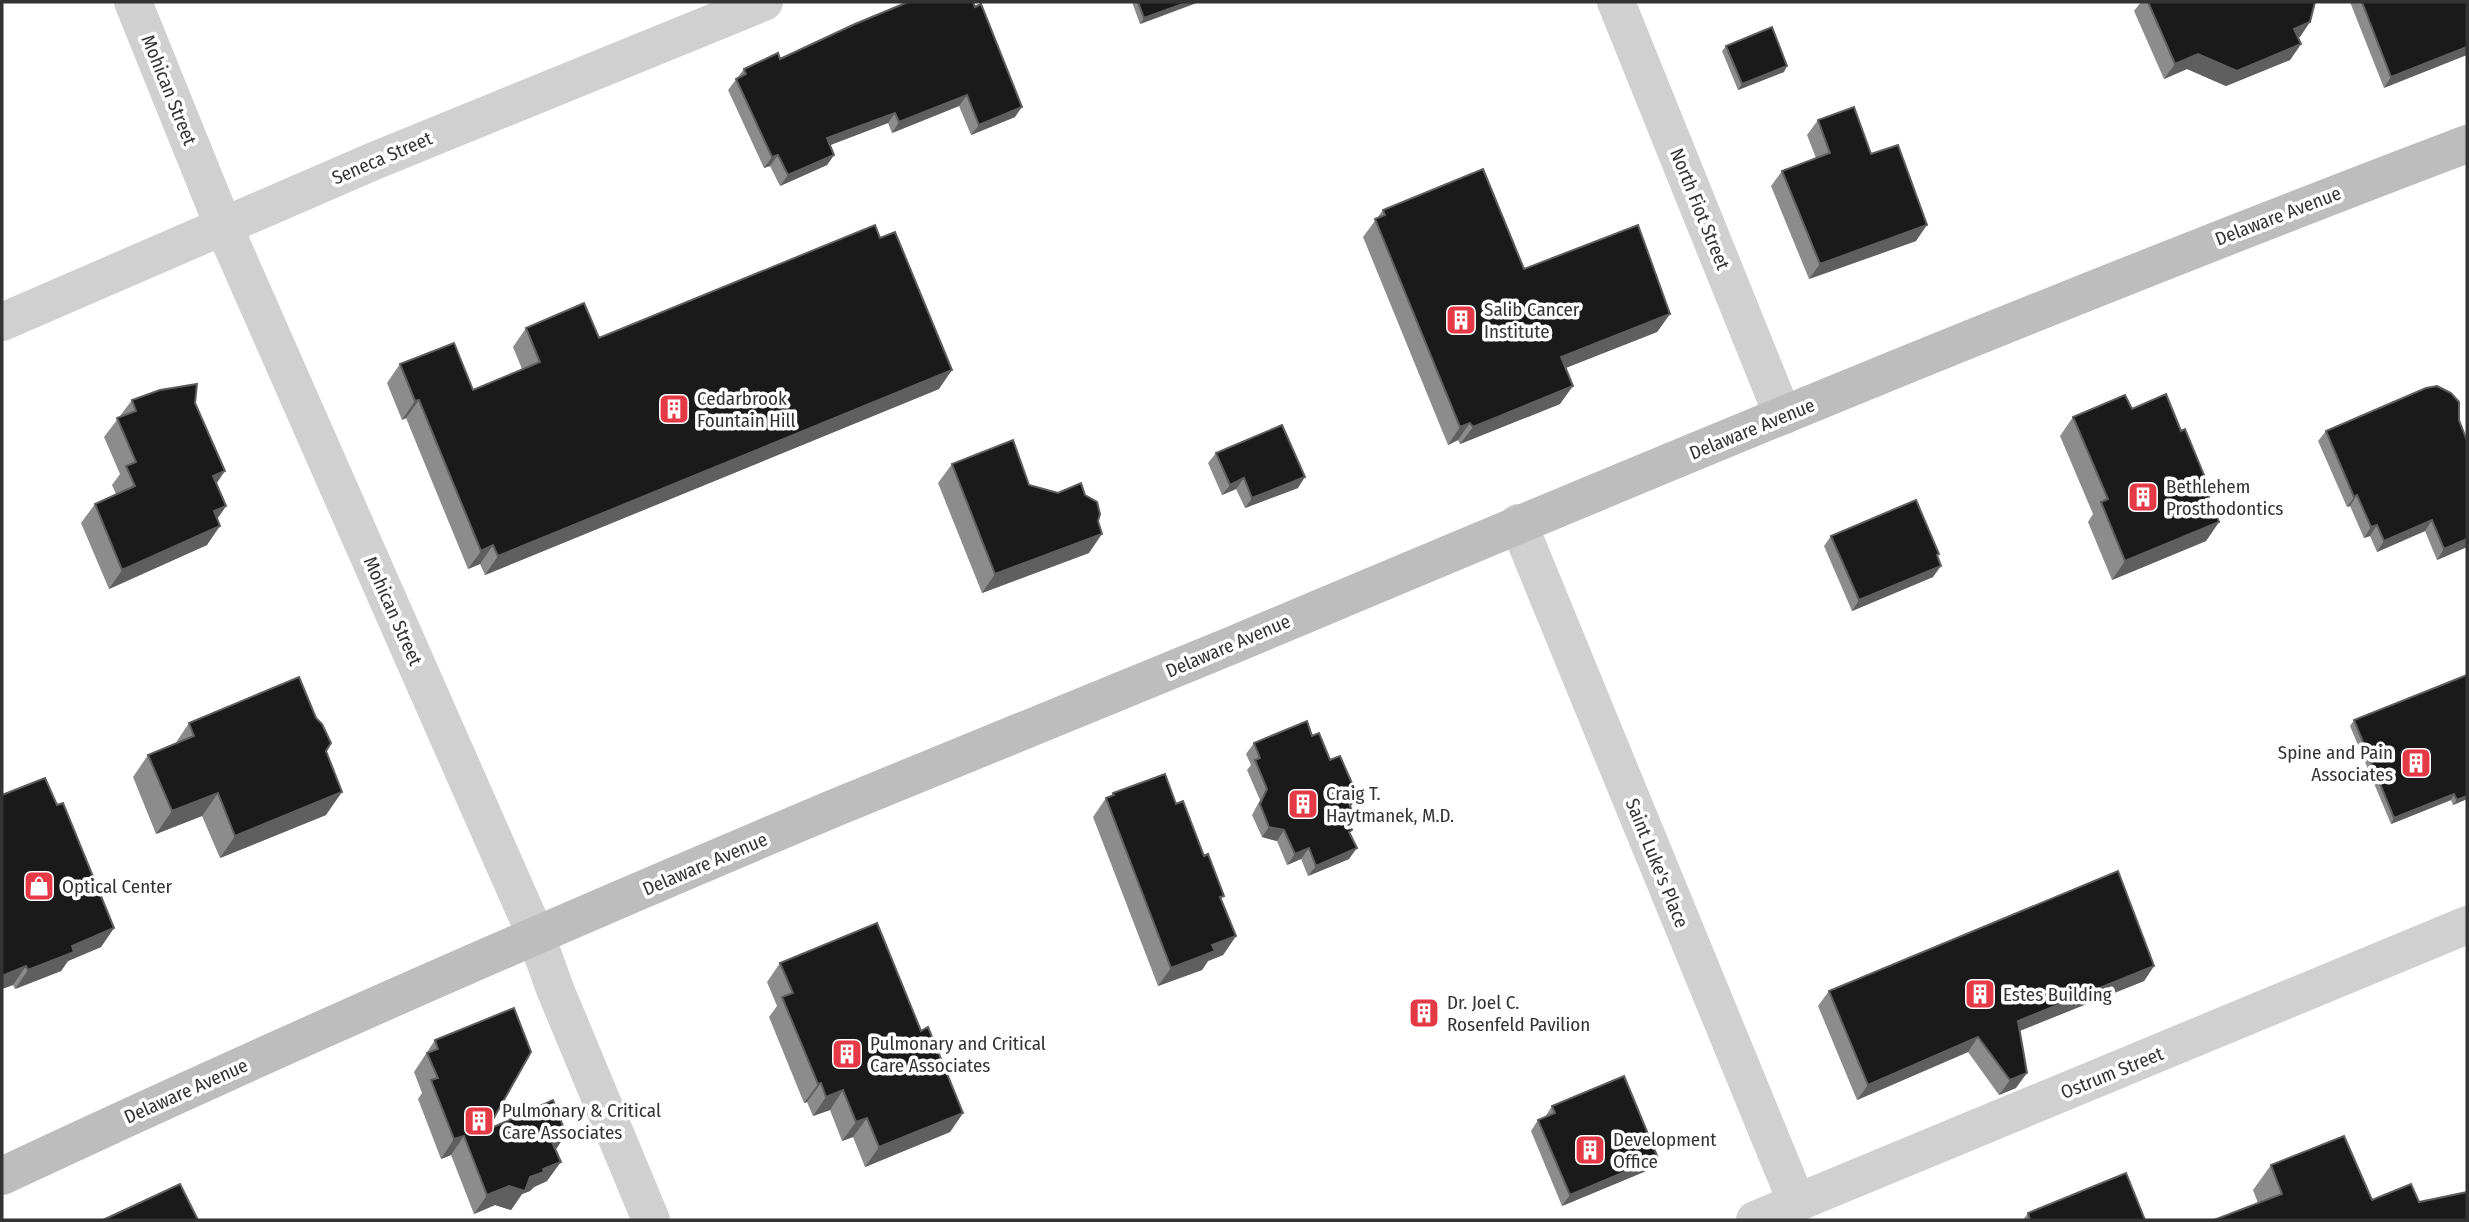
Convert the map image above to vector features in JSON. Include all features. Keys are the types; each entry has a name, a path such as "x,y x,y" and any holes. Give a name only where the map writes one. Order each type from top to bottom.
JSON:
{"main road":[{"name":"Delaware Avenue","path":"2,1176 251,1061 536,936 1518,523 2234,233 2467,144"}],"street":[{"name":"Mohican Street","path":"133,2 223,225 536,936 555,989 651,1220"},
{"name":"Seneca Street","path":"2,322 223,225 764,2"},
{"name":"North Fiot Street","path":"1616,2 1783,416"},
{"name":"Saint Luke's Place","path":"1518,523 1797,1203"},
{"name":"Ostrum Street","path":"1755,1220 2467,925"}],"building":[{"path":"908,2 973,2 975,7 981,4 1022,107 979,125 967,95 899,122 895,113 827,138 834,155 788,175 778,155 772,157 736,79 746,74 744,69 778,53 780,59"},
{"path":"1138,2 1188,2 1144,18"},
{"path":"2148,2 2315,2 2310,22 2294,29 2301,44 2237,71 2198,54 2175,64"},
{"path":"2362,2 2467,2 2467,47 2391,77"},
{"path":"1772,27 1787,66 1742,84 1726,46"},
{"path":"1854,107 1871,154 1898,145 1927,225 1820,264 1782,171 1830,153 1818,120"},
{"path":"1483,169 1524,269 1638,225 1670,314 1561,357 1573,386 1473,427 1470,423 1460,427 1375,219 1385,215 1383,210"},
{"name":"Cedarbrook Fountain Hill","path":"875,225 880,238 895,232 952,370 498,556 493,545 481,551 419,400 415,401 400,364 454,343 473,390 540,362 526,328 584,303 599,338"},
{"path":"197,384 195,403 225,471 213,476 226,506 214,511 220,526 122,570 95,504 135,486 126,466 136,462 117,418 136,411 132,400 160,390"},
{"path":"2437,386 2451,393 2459,402 2459,420 2467,441 2467,539 2444,549 2432,520 2384,541 2377,525 2371,527 2357,495 2354,497 2326,431 2426,388"},
{"name":"Bethlehem Prosthodontics","path":"2166,394 2181,431 2185,429 2209,487 2206,489 2219,522 2125,561 2101,502 2108,499 2073,417 2125,395 2132,409"},
{"path":"1282,425 1305,477 1252,498 1244,478 1230,485 1216,453"},
{"path":"1013,440 1029,485 1058,493 1081,483 1085,495 1097,502 1102,534 995,574 952,464"},
{"path":"1916,500 1939,554 1937,555 1941,566 1859,600 1831,536"},
{"name":"Spine and Pain Associates","path":"2467,675 2467,796 2457,800 2454,794 2394,818 2354,720"},
{"path":"299,677 316,718 331,743 326,751 342,792 235,836 218,793 172,811 148,755 194,736 189,723"},
{"name":"Craig T. Haytmanek, M.D.","path":"1307,721 1312,736 1319,733 1330,760 1340,756 1358,797 1348,801 1355,818 1348,821 1352,830 1349,832 1357,848 1316,866 1309,848 1295,854 1284,830 1269,827 1260,804 1267,789 1255,760 1260,758 1254,743"},
{"path":"1165,774 1176,804 1183,801 1204,856 1208,854 1224,896 1220,897 1236,936 1212,945 1215,951 1171,968 1106,798"},
{"name":"Optical Center","path":"45,778 57,805 63,803 114,928 72,946 74,952 28,970 26,966 2,976 2,795"},
{"name":"Estes Building","path":"2118,871 2154,966 2018,1021 2027,1073 2010,1080 1978,1037 1868,1085 1829,991"},
{"name":"Pulmonary and Critical Care Associates","path":"877,923 921,1031 928,1027 963,1113 879,1147 867,1118 856,1122 843,1090 826,1097 821,1083 818,1084 782,997 793,993 780,963"},
{"name":"Pulmonary & Critical Care Associates","path":"514,1008 531,1052 487,1130 553,1100 566,1134 551,1140 561,1162 530,1177 525,1191 509,1186 487,1195 464,1136 454,1139 431,1080 438,1078 427,1053 438,1049 435,1040"},
{"name":"Development Office","path":"1624,1076 1658,1158 1570,1195 1538,1120 1555,1113 1552,1106"},
{"path":"2344,1136 2372,1200 2411,1184 2419,1202 2467,1192 2467,1220 2214,1220 2282,1194 2271,1165"},
{"path":"2126,1173 2145,1220 2030,1220 2028,1213"},
{"path":"180,1184 198,1220 103,1220"}],"place":[{"name":"Salib Cancer Institute","path":"1461,320"},
{"name":"Cedarbrook Fountain Hill","path":"674,409"},
{"name":"Bethlehem Prosthodontics","path":"2143,497"},
{"name":"Spine and Pain Associates","path":"2416,763"},
{"name":"Craig T. Haytmanek, M.D.","path":"1303,804"},
{"name":"Optical Center","path":"39,886"},
{"name":"Estes Building","path":"1980,994"},
{"name":"Dr. Joel C. Rosenfeld Pavilion","path":"1424,1013"},
{"name":"Pulmonary and Critical Care Associates","path":"847,1054"},
{"name":"Pulmonary & Critical Care Associates","path":"479,1121"},
{"name":"Development Office","path":"1590,1150"}]}
